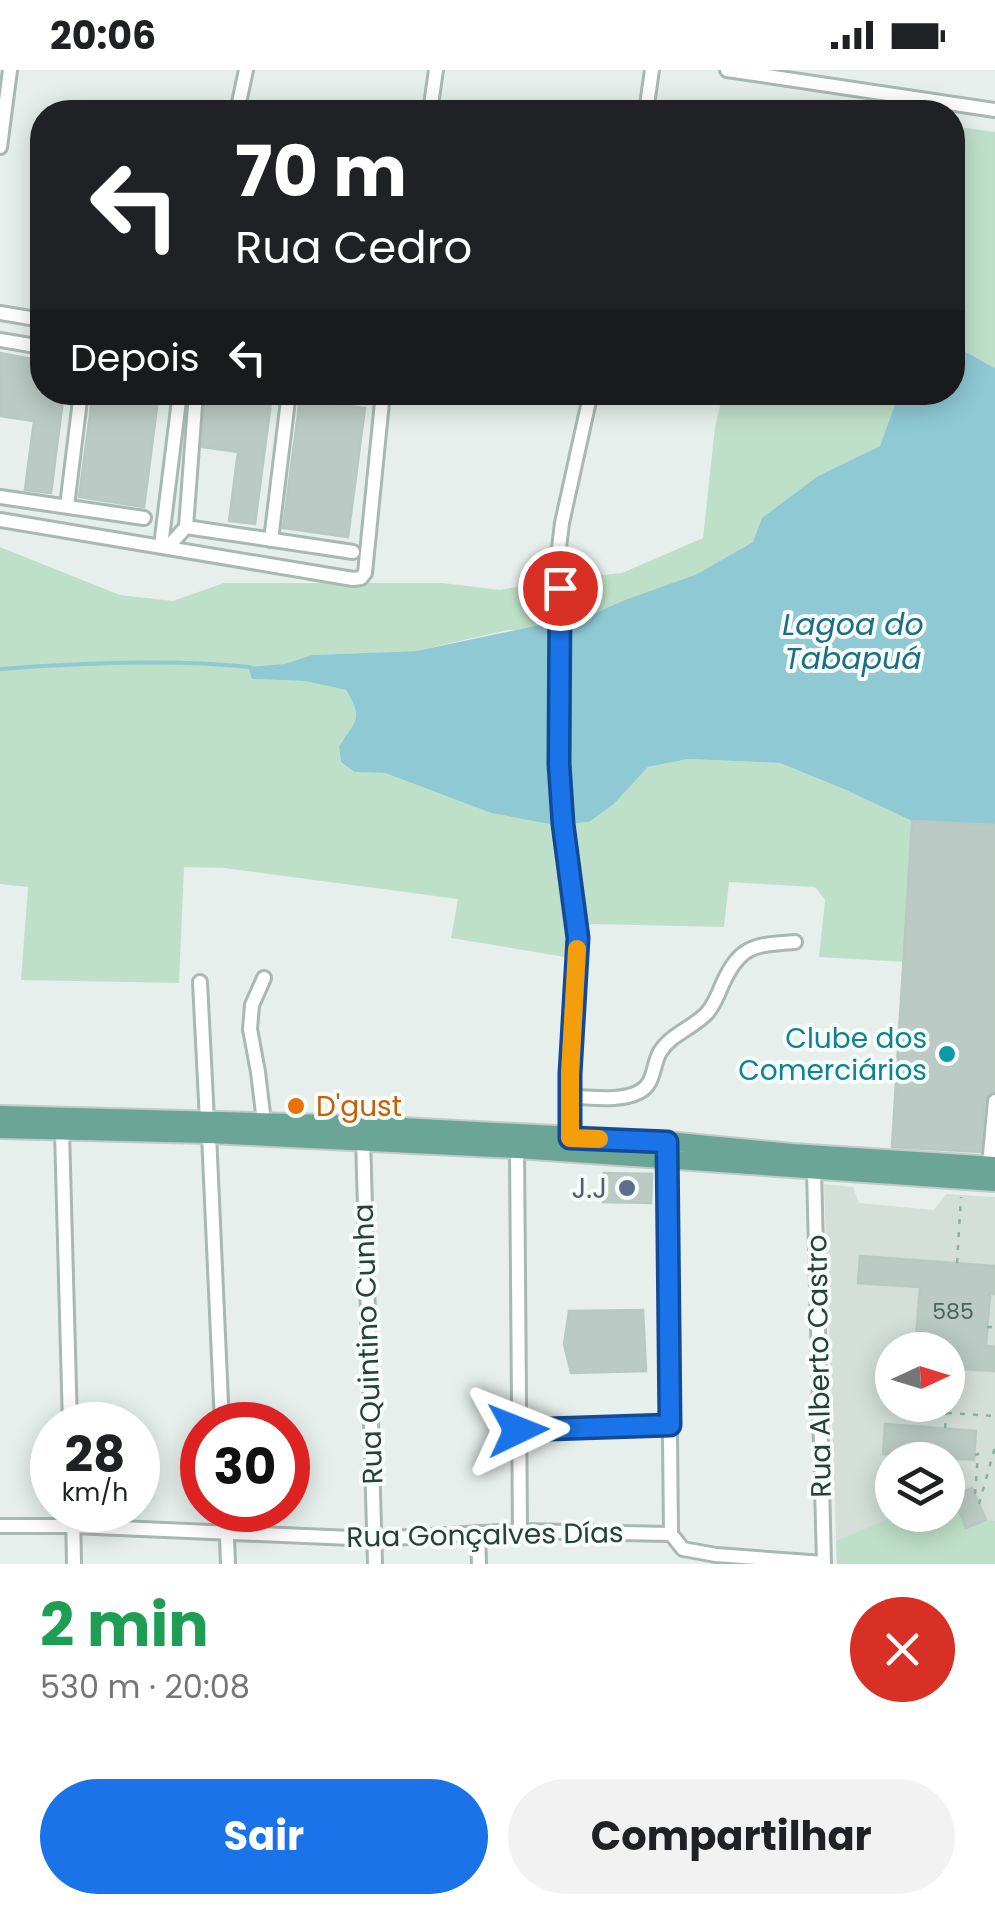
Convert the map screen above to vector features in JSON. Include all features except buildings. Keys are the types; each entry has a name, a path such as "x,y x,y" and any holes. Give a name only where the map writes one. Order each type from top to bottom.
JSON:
{"main road":[{"path":"0,1115 208,1128 570,1138 814,1170 993,1171"},
{"path":"0,1129 208,1128 264,1122 517,1149 666,1150 993,1171"}],"street":[{"path":"0,146 10,70"},
{"path":"240,100 246,70"},
{"path":"432,100 436,70"},
{"path":"648,100 652,70"},
{"path":"727,70 928,100"},
{"path":"965,106 995,110"},
{"path":"0,313 30,318"},
{"path":"0,340 30,344"},
{"path":"67,506 79,405"},
{"path":"165,547 179,405"},
{"path":"165,547 186,526 195,405"},
{"path":"271,540 287,405"},
{"path":"0,520 361,578 365,573 382,405"},
{"path":"570,1138 578,938 559,764 560,548 588,405"},
{"path":"0,498 144,518"},
{"path":"186,526 353,552"},
{"path":"570,1097 638,1093 652,1078 657,1058 668,1042 706,1015 739,955 762,945 795,942"},
{"path":"264,978 252,1004 250,1029 264,1122"},
{"path":"200,982 221,1402"},
{"path":"993,1171 995,1101"},
{"path":"62,1130 69,1402"},
{"name":"Rua Quintino Cunha","path":"363,1133 375,1564"},
{"path":"517,1149 520,1530"},
{"path":"666,1150 671,1534 683,1549 716,1559 824,1564"},
{"name":"Rua Alberto Castro","path":"814,1170 824,1564"},
{"path":"518,1430 670,1425"},
{"name":"Rua Gonçalves Días","path":"0,1526 30,1526"},
{"name":"Rua Gonçalves Días","path":"245,1532 374,1539 520,1530 671,1534"},
{"path":"73,1532 74,1564"},
{"path":"227,1532 228,1564"},
{"path":"478,1534 479,1564"}],"path":[{"path":"957,1264 961,1195"},
{"path":"987,1326 995,1327"},
{"path":"965,1414 995,1416"},
{"path":"945,1428 946,1422"},
{"path":"979,1504 995,1448"},
{"path":"974,1494 978,1454 975,1455"}],"shaded area":[{"path":"824,1184 853,1187 859,1203 934,1210 946,1194 995,1197 995,1564 837,1564"}],"green space":[{"path":"965,128 995,132 995,368 965,351"},
{"path":"720,405 895,405 880,446 818,476 753,542 695,575 565,624 567,824 589,822 614,804 648,767 688,759 780,763 912,821 905,962 819,957 825,900 815,887 729,882 724,927 592,924 570,930 565,957 451,938 458,899 224,868 184,867 179,983 21,980 28,887 0,884 0,547 120,595 173,601 224,583 443,583 500,590 550,580 622,573 703,538","holes":["508,630 548,630 552,823 491,813 385,773 354,772 341,762 339,748 356,714 346,690 304,681 253,679 312,655 416,651"]},
{"path":"986,1520 995,1521 995,1564 837,1564 836,1541 875,1525 875,1532 965,1532 965,1524 967,1528"}],"water":[{"name":"Lagoa do Tabapuá","path":"965,351 995,368 995,825 912,821 780,763 688,759 648,767 614,804 589,822 567,824 565,624 695,575 753,542 762,518 818,476 880,446 895,405 965,405"},
{"path":"545,624 552,824 491,813 385,773 354,772 341,762 339,747 356,714 346,690 304,681 252,679 248,667 285,664 312,655 416,651"}],"waterway":[{"path":"0,669 125,663 250,667"}],"slow traffic":[{"path":"577,949 570,1138 599,1139"}],"place":[{"name":"Clube dos Comerciários","path":"947,1054"},
{"name":"D'gust","path":"296,1106"},
{"name":"J.J","path":"627,1188"}],"route":[{"path":"518,1430 670,1425 667,1142 570,1138 578,938 559,764 560,588"}]}
